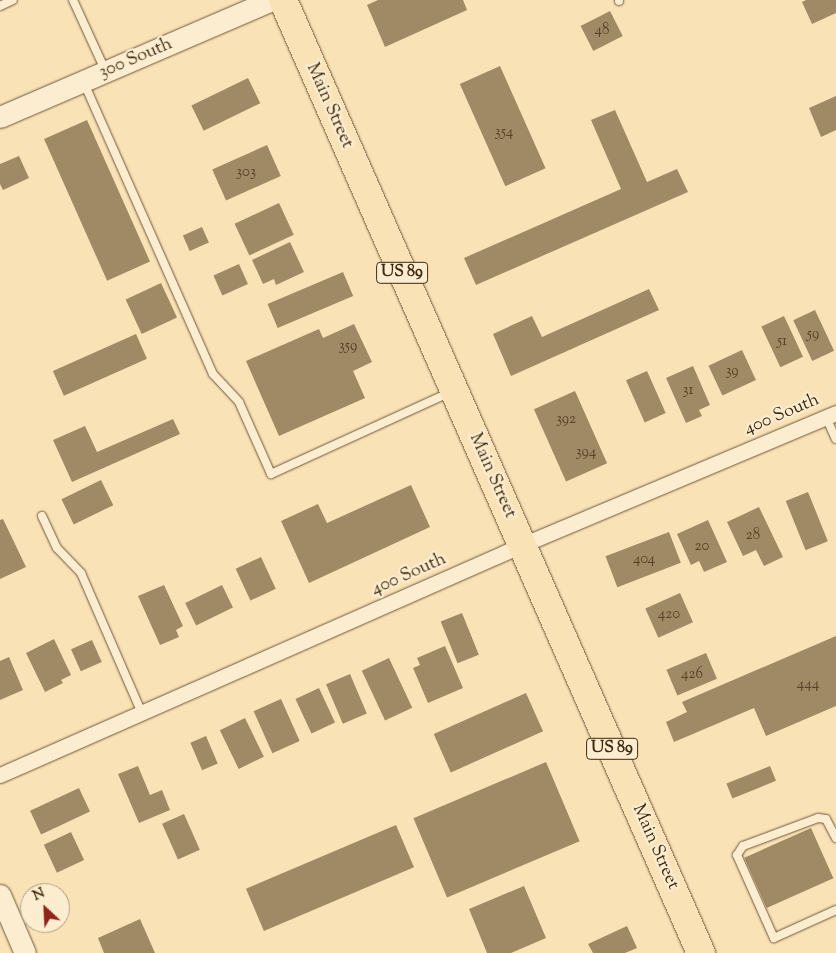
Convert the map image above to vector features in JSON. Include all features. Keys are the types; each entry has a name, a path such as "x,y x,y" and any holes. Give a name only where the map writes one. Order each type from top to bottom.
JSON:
{"highway":[{"name":"Main Street","path":"282,0 701,953"}],"street":[{"name":"300 South","path":"0,118 272,0"},
{"name":"400 South","path":"0,776 522,545 831,415"},
{"path":"0,895 25,953"}],"lane":[{"path":"0,6 12,0"},
{"path":"73,0 106,71"},
{"path":"83,82 213,374 240,402 271,474 454,390"},
{"path":"831,415 836,439"},
{"path":"42,516 56,548 81,573 142,713"},
{"path":"836,838 826,819 818,818 743,846 738,850 737,855 774,938 836,910"}],"building":[{"path":"378,0 463,0 467,10 385,47 367,5"},
{"path":"806,0 836,0 836,13 812,24 802,2"},
{"path":"610,11 623,36 593,51 581,26"},
{"path":"500,66 546,168 505,186 460,84"},
{"path":"248,78 260,103 204,131 191,106"},
{"path":"836,96 836,130 821,137 809,108"},
{"path":"615,110 647,182 677,169 688,192 476,285 464,258 621,189 591,120"},
{"path":"87,120 150,262 107,281 44,139"},
{"path":"267,145 281,176 226,200 212,169"},
{"path":"19,156 29,178 3,190 0,184 0,164"},
{"path":"279,203 294,235 249,255 235,224"},
{"path":"202,227 209,243 190,251 183,236"},
{"path":"290,242 304,272 276,285 274,279 263,284 252,260"},
{"path":"239,264 248,284 222,295 213,275"},
{"path":"343,272 353,296 278,328 268,304"},
{"path":"161,283 177,317 142,334 126,299"},
{"path":"649,289 659,310 511,376 493,334 532,316 542,337"},
{"path":"815,310 834,351 812,361 793,320"},
{"path":"784,316 803,357 780,367 761,327"},
{"path":"354,324 372,362 353,371 365,398 279,436 246,361 319,329 323,338"},
{"path":"136,334 147,359 64,396 53,371"},
{"path":"742,350 756,380 722,396 708,366"},
{"path":"693,366 710,405 699,410 702,416 686,423 666,378"},
{"path":"647,371 666,413 645,422 626,380"},
{"path":"575,391 607,463 566,481 534,409"},
{"path":"173,419 180,434 72,482 53,440 85,426 97,452"},
{"path":"101,480 113,505 74,524 61,499"},
{"path":"411,485 430,527 309,583 281,521 318,504 327,523"},
{"path":"808,492 828,541 806,550 786,501"},
{"path":"759,507 783,557 764,566 756,550 743,556 727,522"},
{"path":"3,519 26,567 0,579 0,520"},
{"path":"708,520 727,562 704,572 699,561 691,565 677,534"},
{"path":"669,532 681,563 617,587 606,556"},
{"path":"261,557 276,589 250,601 236,569"},
{"path":"164,585 183,626 176,630 179,637 160,645 138,596"},
{"path":"222,585 233,607 196,625 185,603"},
{"path":"680,593 693,622 658,638 645,608"},
{"path":"462,613 479,655 458,663 441,622"},
{"path":"836,636 836,706 766,736 754,708 674,742 666,722 687,712 682,702"},
{"path":"54,639 71,675 61,680 63,683 45,692 26,653"},
{"path":"92,640 102,662 81,671 71,649"},
{"path":"445,646 463,688 428,703 413,668 420,665 417,658"},
{"path":"706,653 717,679 677,696 666,670"},
{"path":"9,657 23,690 0,700 0,661"},
{"path":"389,658 412,708 385,721 362,671"},
{"path":"350,674 367,714 343,724 326,684"},
{"path":"319,688 335,722 311,733 295,699"},
{"path":"526,693 543,731 451,772 434,734"},
{"path":"281,699 300,741 272,753 254,711"},
{"path":"245,718 264,757 239,769 220,730"},
{"path":"206,736 218,764 202,770 190,743"},
{"path":"546,762 580,841 447,897 413,818"},
{"path":"138,766 150,795 162,790 170,810 139,823 118,774"},
{"path":"770,766 776,781 732,798 726,784"},
{"path":"79,788 90,812 41,834 30,811"},
{"path":"184,814 200,850 178,859 162,824"},
{"path":"396,825 414,867 264,931 246,889"},
{"path":"811,828 833,878 767,908 744,858"},
{"path":"71,832 84,860 57,873 44,845"},
{"path":"524,886 546,938 511,953 487,953 469,909"},
{"path":"140,919 155,953 104,953 98,938"},
{"path":"627,926 637,948 625,953 593,953 588,944"}]}
